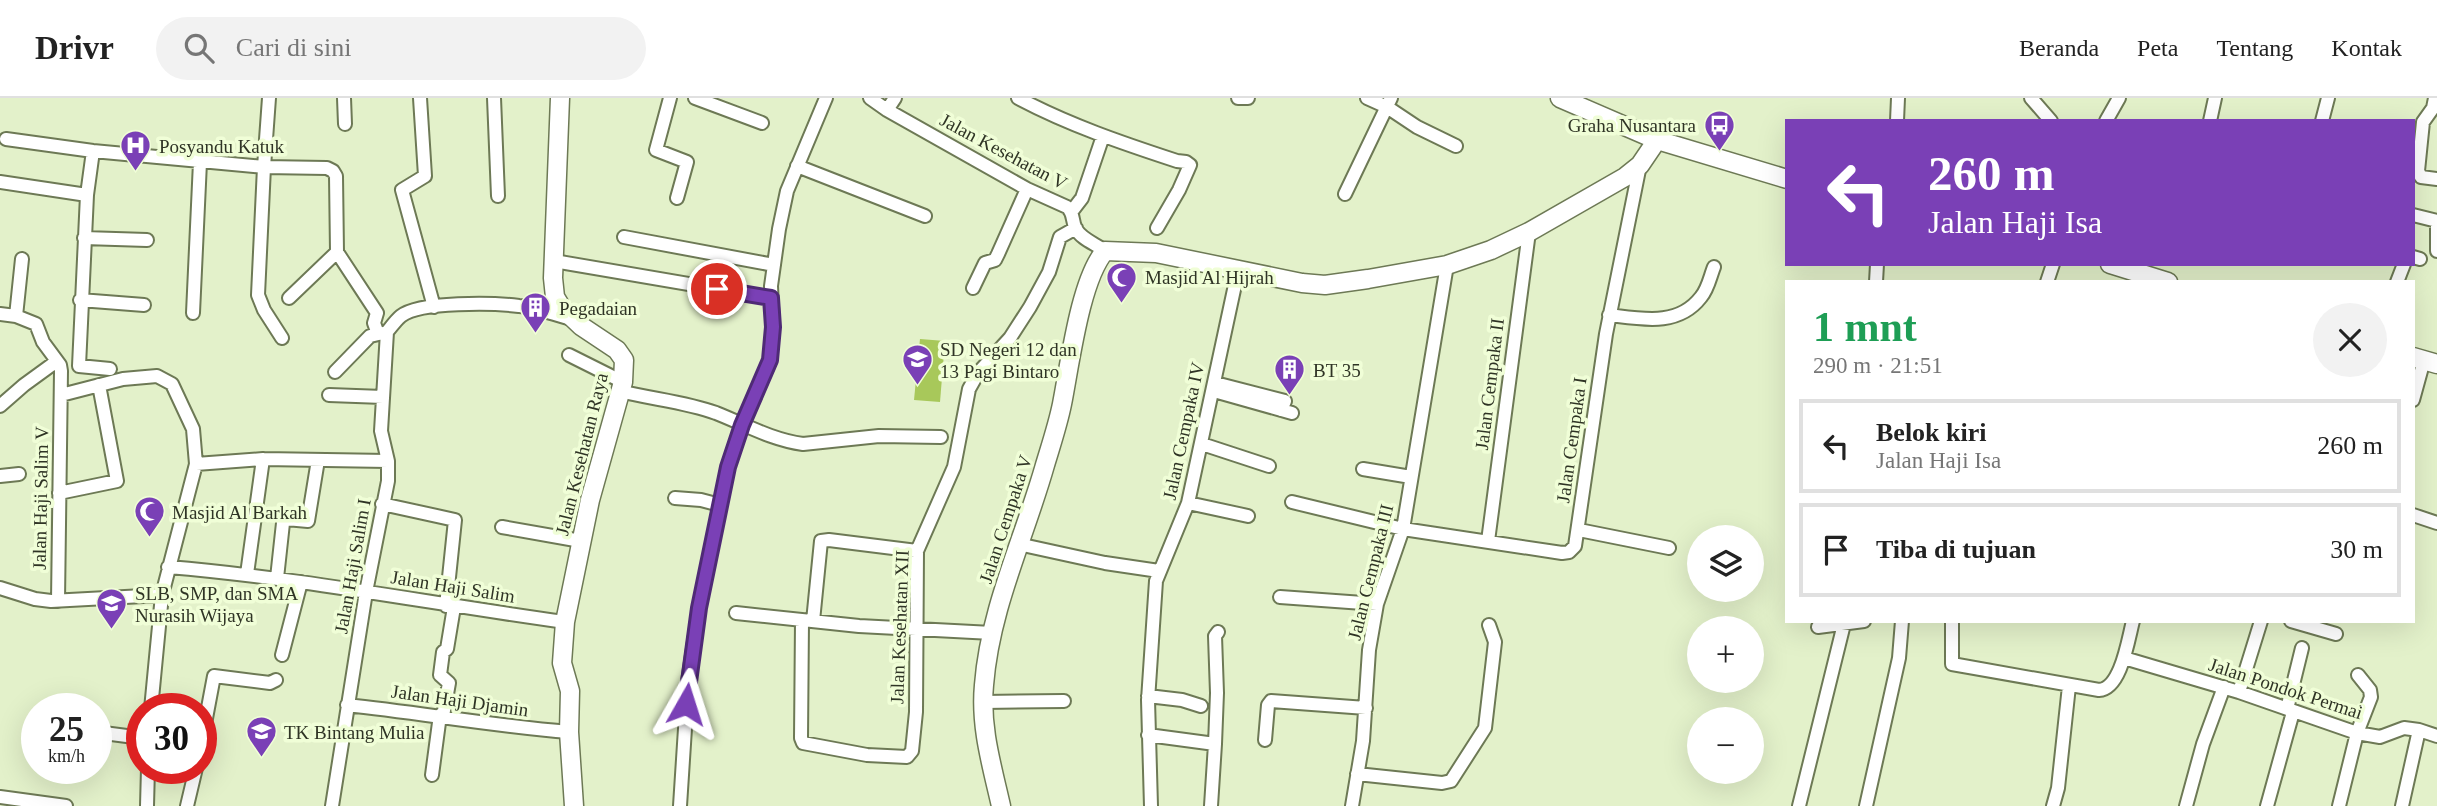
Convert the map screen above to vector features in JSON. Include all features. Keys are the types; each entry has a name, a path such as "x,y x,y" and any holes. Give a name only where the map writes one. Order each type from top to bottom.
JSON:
{"street":[{"path":"269,98 258,295 282,338"},
{"path":"344,98 345,124"},
{"path":"419,98 421,152 425,176 402,190 434,307"},
{"path":"494,98 498,196"},
{"name":"Jalan Kesehatan Raya","path":"560,98 555,297 574,320 617,351 624,360 621,386 581,541 565,622 562,663 570,691 569,732 574,806"},
{"path":"670,98 656,150 687,162 677,198"},
{"path":"695,98 762,123"},
{"path":"680,806 688,682 699,608 720,505 728,467 742,425 770,360 773,327 771,298 784,203 826,98"},
{"name":"Jalan Kesehatan V","path":"870,98 1027,189 1067,207 1072,211 1076,229"},
{"path":"887,110 895,98"},
{"path":"1018,98 1103,136 1190,165 1157,228"},
{"path":"1238,98 1248,98"},
{"path":"1367,98 1389,102 1418,127 1456,146"},
{"path":"1560,98 1657,140 1785,178"},
{"path":"1897,119 1898,98"},
{"path":"2031,98 2048,119"},
{"path":"2107,119 2119,98"},
{"path":"2210,119 2215,98"},
{"path":"2323,119 2328,98"},
{"path":"2435,98 2432,110 2423,122 2418,171 2421,177 2437,179"},
{"path":"1345,194 1389,102"},
{"path":"1072,211 1082,198 1103,136"},
{"path":"6,138 93,151 200,162 327,168 333,171 336,176 337,252 289,298"},
{"path":"1076,229 1105,251 1156,253 1302,284 1325,285 1447,265 1491,250 1625,177 1640,165 1657,140"},
{"path":"93,151 84,238 79,366 110,369"},
{"path":"193,313 200,162"},
{"name":"Jalan Cempaka I","path":"1292,502 1403,529 1562,553 1575,547 1609,315 1640,165"},
{"path":"797,166 925,216"},
{"path":"0,182 87,195"},
{"path":"974,288 985,262 995,260 1027,189"},
{"path":"2415,216 2437,221 2437,251"},
{"name":"Jalan Kesehatan XII","path":"807,621 801,741 814,746 887,758 907,757 912,751 918,630 917,551 954,467 969,389 978,373 1010,338 1030,307 1049,272 1060,237 1076,229"},
{"name":"Jalan Cempaka II","path":"1488,541 1528,232"},
{"path":"624,237 774,265"},
{"path":"84,238 147,240"},
{"name":"Jalan Cempaka V","path":"1001,806 985,733 983,702 992,633 1018,544 1045,468 1061,408 1079,314 1099,258 1105,251"},
{"name":"Jalan Haji Salim I","path":"332,806 366,592 388,481 388,461 381,431 383,333 374,323 377,313 337,252"},
{"path":"16,316 22,259"},
{"path":"554,261 771,298"},
{"name":"Jalan Cempaka III","path":"1352,806 1366,708 1369,650 1377,604 1403,529 1447,265"},
{"path":"2116,266 2161,280"},
{"path":"1609,315 1658,319 1679,315 1702,297 1714,267"},
{"name":"Jalan Cempaka IV","path":"1152,806 1148,695 1156,581 1188,503 1238,271"},
{"path":"80,300 144,305"},
{"path":"335,372 369,336 383,333 401,316 434,307 471,304 521,306 574,320"},
{"path":"0,314 16,316 36,324 43,342 57,361 0,406"},
{"path":"569,355 621,386 715,413 793,443 879,436 941,437"},
{"path":"2415,393 2425,360"},
{"name":"Jalan Haji Salim V","path":"57,361 61,371 58,601"},
{"path":"61,395 142,376 157,376 172,384 193,429 196,464 162,595 152,693"},
{"path":"59,493 117,481 99,385"},
{"path":"1214,387 1287,412"},
{"path":"329,395 383,397"},
{"path":"1202,444 1269,466"},
{"path":"196,464 263,459 388,461"},
{"path":"247,574 263,459"},
{"path":"277,578 283,521 309,521 318,460"},
{"path":"1363,469 1411,477"},
{"path":"0,476 19,474"},
{"path":"675,498 720,505"},
{"path":"1188,503 1248,516"},
{"path":"382,504 455,520 447,647 443,654 440,676 449,683 432,775"},
{"path":"2415,516 2437,523"},
{"path":"502,527 581,541"},
{"path":"1579,530 1669,548"},
{"path":"807,621 821,541 917,551"},
{"path":"1018,544 1105,563 1159,571"},
{"name":"Jalan Haji Salim","path":"168,567 277,578 565,622"},
{"path":"282,655 301,582"},
{"path":"0,588 35,599 58,601 162,595"},
{"path":"1280,597 1377,604"},
{"path":"736,613 918,630 992,633"},
{"path":"1818,627 1851,623"},
{"path":"1866,806 1899,658 1902,623"},
{"path":"1952,623 1952,664 2069,686 2106,690 2112,684 2124,658 2133,623"},
{"path":"2239,692 2260,623"},
{"path":"2298,623 2336,634"},
{"path":"1799,806 1844,624"},
{"path":"1357,774 1442,783 1451,781 1485,728 1494,642 1489,625"},
{"path":"1211,806 1217,693 1214,636 1218,632"},
{"path":"2267,806 2302,649"},
{"name":"Jalan Pondok Permai","path":"2124,658 2224,687 2357,733 2380,737 2401,728 2437,736"},
{"path":"211,693 214,676 270,684 276,680"},
{"path":"2339,806 2357,733 2372,695 2358,676"},
{"path":"2053,806 2058,788 2069,686"},
{"path":"2186,806 2203,744 2224,687"},
{"path":"1148,695 1201,706"},
{"path":"983,702 1065,701"},
{"path":"1265,740 1268,705 1271,701 1366,708"},
{"name":"Jalan Haji Djamin","path":"347,705 510,727 569,732"},
{"path":"2402,806 2419,730"},
{"path":"1148,735 1215,744"},
{"path":"147,806 148,784"},
{"path":"187,806 192,784"},
{"path":"0,797 66,806"}],"green space":[{"path":"920,339 945,341 940,402 914,400"}],"place":[{"name":"Graha Nusantara","path":"1719,152"},
{"name":"Posyandu Katuk","path":"136,173"},
{"name":"Masjid Al Hijrah","path":"1122,304"},
{"name":"Pegadaian","path":"536,335"},
{"name":"SD Negeri 12 dan 13 Pagi Bintaro","path":"917,387"},
{"name":"BT 35","path":"1290,397"},
{"name":"Masjid Al Barkah","path":"149,539"},
{"name":"SLB, SMP, dan SMA Nurasih Wijaya","path":"112,631"},
{"name":"TK Bintang Mulia","path":"261,759"}],"route":[{"path":"686,704 699,608 728,467 742,425 770,360 772,344 771,298 717,289"}]}
